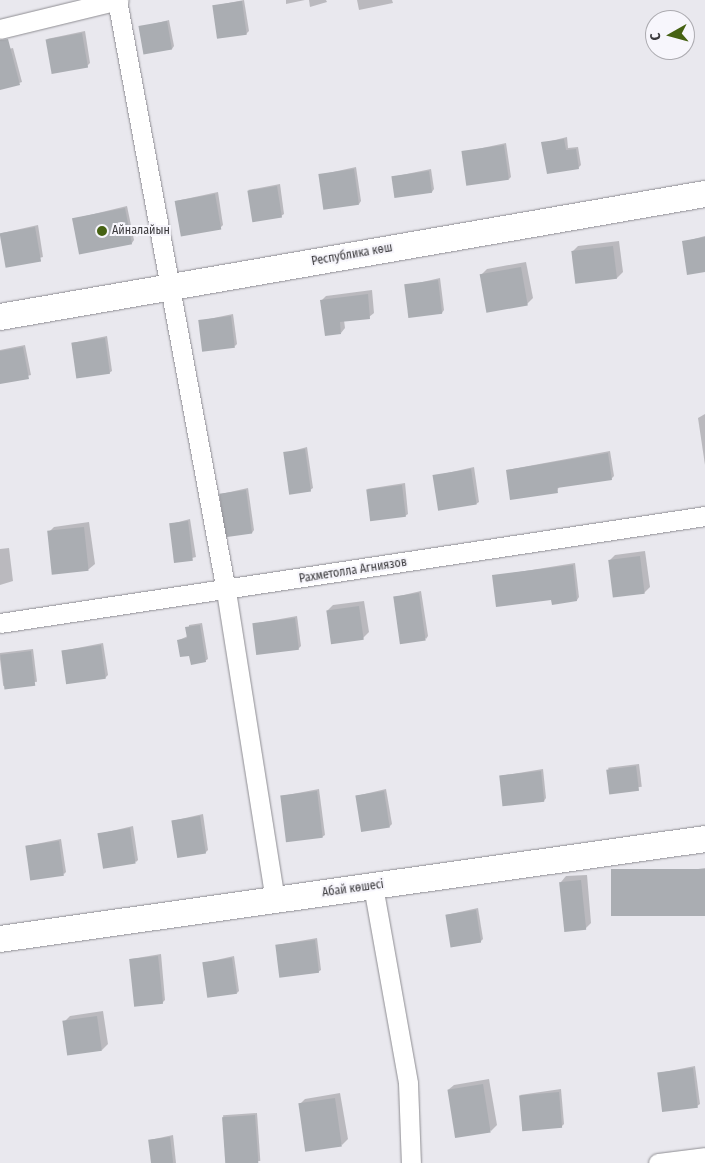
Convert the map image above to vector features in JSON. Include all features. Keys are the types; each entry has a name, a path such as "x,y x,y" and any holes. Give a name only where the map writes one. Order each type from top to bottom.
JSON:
{"main road":[{"name":"Республика көш","path":"0,318 172,286 705,194"},
{"name":"Абай көшесі","path":"0,939 705,839"}],"street":[{"path":"0,29 118,0 172,286 226,591 274,900"},
{"name":"Рахметолла Агниязов","path":"0,623 226,591 705,516"},
{"path":"374,886 408,1083 411,1163"},
{"path":"658,1163 705,1157"}],"building":[{"path":"242,1 247,35 217,39 212,5"},
{"path":"167,21 172,50 143,55 138,26"},
{"path":"82,33 88,67 52,74 46,39"},
{"path":"8,39 20,85 0,90 0,40"},
{"path":"564,139 566,150 576,149 579,169 547,174 541,142"},
{"path":"504,145 509,180 466,186 461,151"},
{"path":"354,169 359,205 323,210 318,174"},
{"path":"429,171 432,193 394,198 391,176"},
{"path":"277,186 282,218 252,222 247,191"},
{"path":"215,194 221,229 181,237 175,201"},
{"name":"Айналайын","path":"125,208 132,244 79,255 72,218"},
{"path":"35,227 41,261 6,268 0,233"},
{"path":"705,237 705,272 687,275 682,241"},
{"path":"613,246 617,279 575,284 571,251"},
{"path":"521,267 528,305 486,313 480,274"},
{"path":"438,280 442,314 408,318 404,284"},
{"path":"368,294 370,319 340,322 341,334 325,336 320,300"},
{"path":"231,316 235,348 202,352 198,320"},
{"path":"105,338 110,374 76,378 71,343"},
{"path":"23,347 29,379 0,384 0,351"},
{"path":"305,449 311,492 289,495 283,452"},
{"path":"608,453 612,480 557,488 558,493 510,500 506,470"},
{"path":"471,469 477,505 438,511 432,475"},
{"path":"402,485 406,517 370,521 366,489"},
{"path":"246,490 252,534 225,537 219,494"},
{"path":"188,521 193,561 174,563 169,523"},
{"path":"84,527 89,571 52,575 47,531"},
{"path":"640,556 645,594 613,598 608,560"},
{"path":"573,565 577,601 552,605 551,600 496,607 492,575"},
{"path":"419,593 426,641 400,644 393,597"},
{"path":"359,606 364,640 331,644 326,611"},
{"path":"295,618 299,650 256,655 252,623"},
{"path":"200,625 206,662 191,665 189,656 180,657 177,640 187,638 185,627"},
{"path":"101,645 106,679 66,684 61,651"},
{"path":"31,651 35,686 4,690 0,655"},
{"path":"636,766 639,791 609,794 606,770"},
{"path":"541,771 544,802 502,806 499,775"},
{"path":"317,791 323,838 286,842 280,796"},
{"path":"384,791 390,828 361,832 355,796"},
{"path":"200,816 206,854 177,858 171,821"},
{"path":"130,828 136,864 103,869 97,833"},
{"path":"59,841 64,876 30,880 25,846"},
{"path":"611,869 705,869 705,916 611,916"},
{"path":"581,880 586,930 564,932 559,882"},
{"path":"476,910 481,943 451,947 445,915"},
{"path":"315,940 319,973 279,978 275,945"},
{"path":"158,956 163,1004 134,1007 129,959"},
{"path":"232,958 237,994 207,998 202,962"},
{"path":"97,1016 102,1051 67,1056 62,1021"},
{"path":"693,1068 698,1108 662,1112 657,1072"},
{"path":"483,1084 491,1132 455,1138 447,1090"},
{"path":"559,1092 562,1128 522,1131 519,1095"},
{"path":"335,1098 342,1147 305,1152 298,1103"},
{"path":"255,1115 258,1163 225,1163 222,1117"},
{"path":"170,1137 173,1163 151,1163 148,1140"}],"place":[{"name":"Айналайын","path":"102,231"}]}
